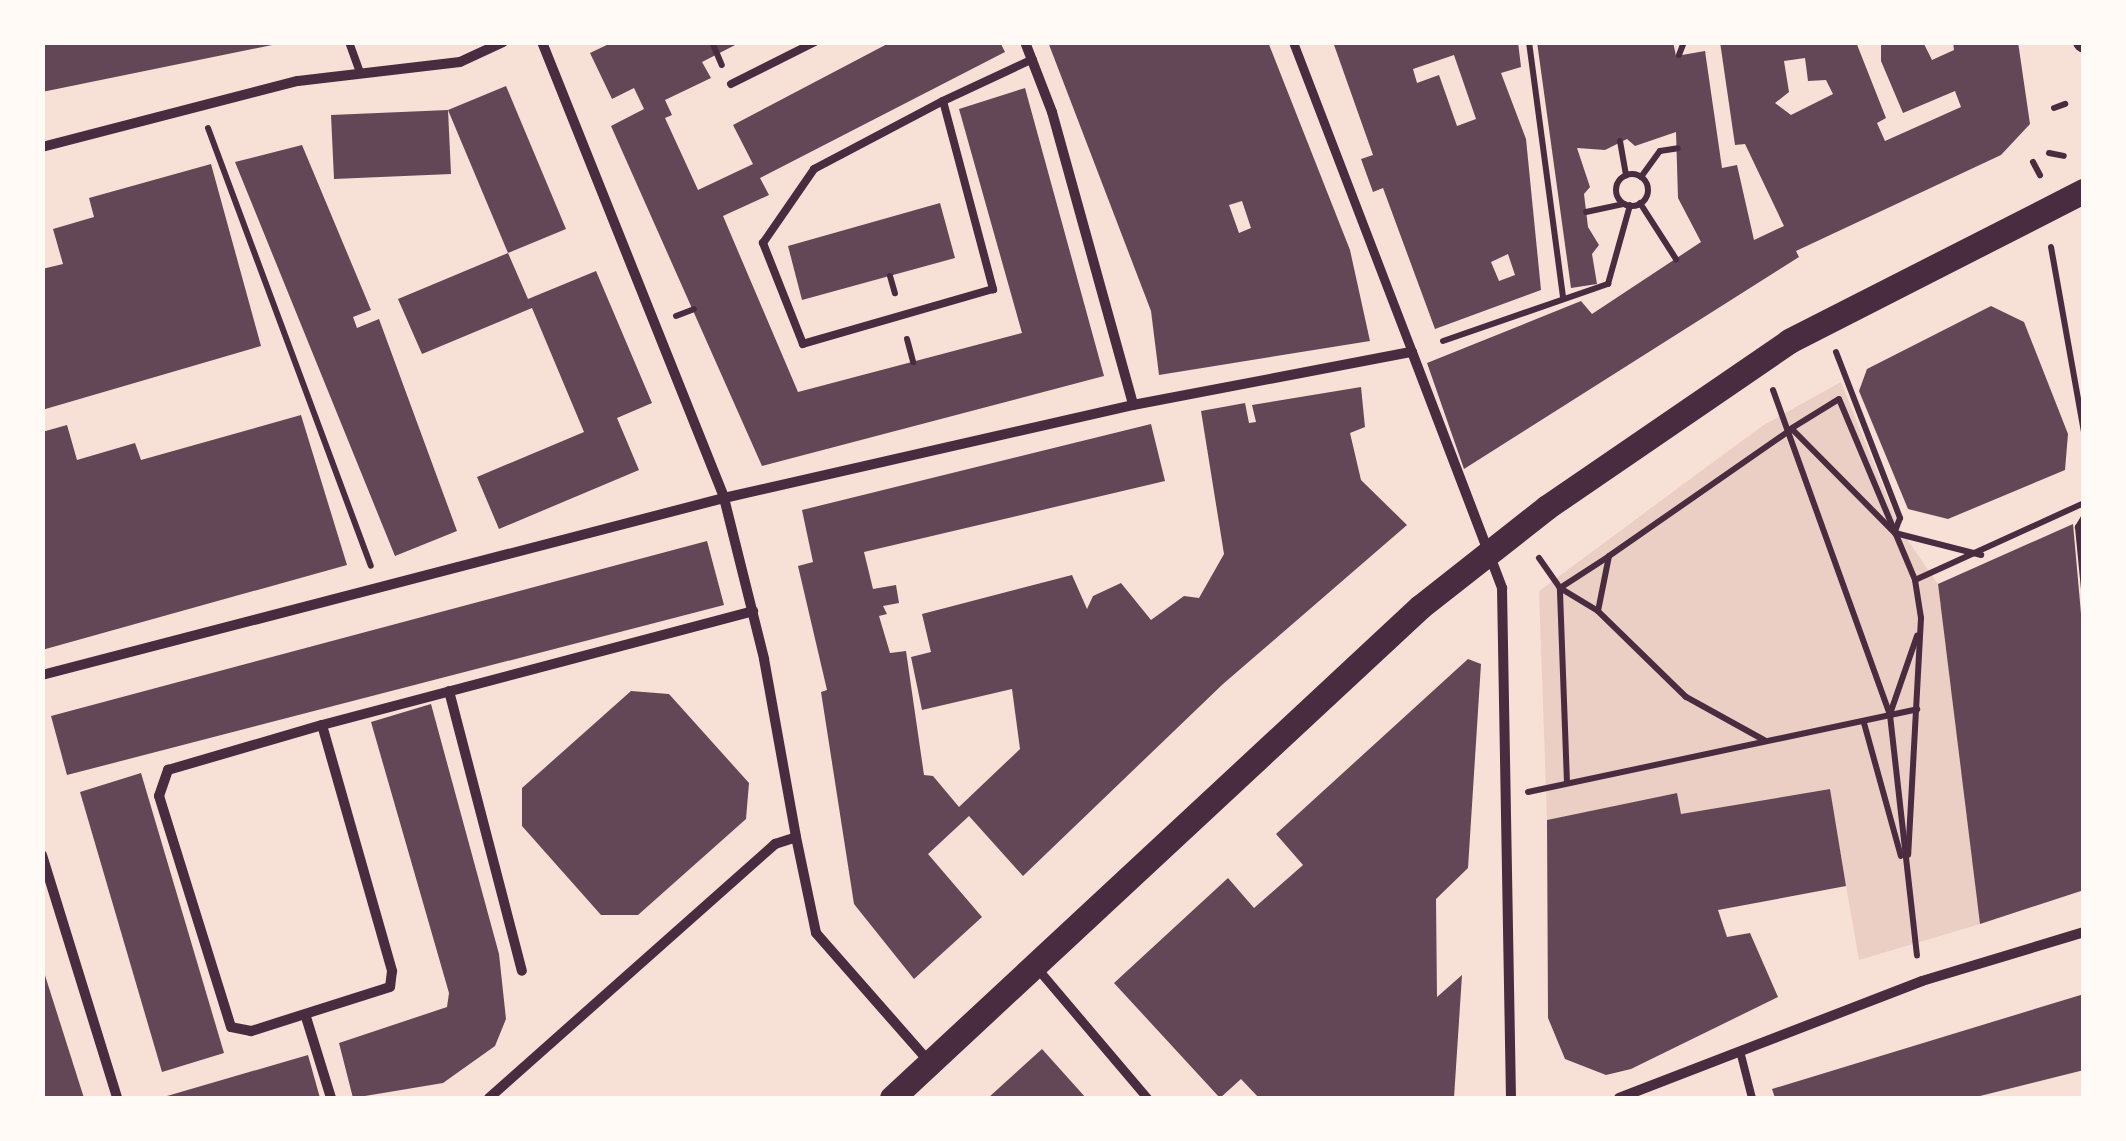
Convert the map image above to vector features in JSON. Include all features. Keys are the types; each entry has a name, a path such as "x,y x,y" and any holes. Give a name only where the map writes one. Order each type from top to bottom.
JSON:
{"main road":[{"path":"892,1098 1420,607 1490,551 1789,341 2084,191"}],"street":[{"path":"42,147 200,106 360,73 460,62 503,42"},
{"path":"542,42 724,498 752,611 816,932 932,1064"},
{"path":"1025,42 1133,404"},
{"path":"1293,42 1502,588 1511,1098"},
{"path":"42,675 724,498 1133,404 1412,352"},
{"path":"322,725 392,971 390,987 376,996 251,1031 231,1027 159,796 168,770 322,725 752,611"},
{"path":"449,691 522,972"},
{"path":"489,1098 775,844 796,838"},
{"path":"42,856 117,1098"},
{"path":"1619,1098 1922,981 2084,932"},
{"path":"1036,967 1146,1098"},
{"path":"306,1016 331,1098"}],"lane":[{"path":"348,42 360,73"},
{"path":"731,84 816,42"},
{"path":"942,101 993,289 803,344 763,243 814,169 942,101 1032,59"},
{"path":"1741,1054 1752,1098"}],"path":[{"path":"712,42 718,54"},
{"path":"1529,42 1563,297"},
{"path":"1680,55 1684,42"},
{"path":"2054,108 2065,104"},
{"path":"200,106 378,586"},
{"path":"1443,341 1608,284 1627,204 1616,187 1626,175 1620,141"},
{"path":"1641,177 1660,151 1678,148"},
{"path":"2050,153 2064,156"},
{"path":"2033,162 2040,175"},
{"path":"1626,175 1641,177"},
{"path":"1640,203 1648,190 1641,177"},
{"path":"1586,212 1640,203"},
{"path":"1640,203 1676,259"},
{"path":"2051,247 2084,433"},
{"path":"1836,351 1900,518 1895,532"},
{"path":"1772,388 1792,429 1890,715 1922,981"},
{"path":"1560,588 1838,399 1915,580 1921,618 1907,876"},
{"path":"1792,429 1895,532 1980,555"},
{"path":"1915,580 1980,555 2084,503"},
{"path":"2084,518 2078,527 2084,589"},
{"path":"1598,610 1609,556"},
{"path":"1540,558 1560,588 1598,610 1686,697 1764,740"},
{"path":"1560,588 1567,783"},
{"path":"1890,715 1921,618"},
{"path":"1508,796 1918,709"},
{"path":"1864,723 1907,876"}],"shaded area":[{"path":"1841,382 1900,529 1938,584 1980,924 1859,960 1829,789 1681,814 1676,793 1547,820 1539,591 1762,426"}],"building":[{"path":"42,42 277,42 277,44 42,92"},
{"path":"613,42 741,42 702,62 711,78 665,100 672,115 665,118 698,190 753,164 733,125 891,42 1000,42 1005,52 760,178 769,195 723,216 798,392 1022,333 959,109 1025,88 1104,376 762,466 611,126 644,109 634,88 612,99 590,53"},
{"path":"1048,42 1268,42 1350,250 1370,341 1159,375 1151,311","holes":["1242,201 1251,228 1239,233 1229,205"]},
{"path":"1333,42 1518,42 1521,67 1501,73 1526,139 1541,290 1435,329 1383,188 1373,192 1361,159 1373,155","holes":["1454,55 1476,119 1457,126 1439,75 1417,83 1413,69","1508,254 1515,275 1499,281 1491,262"]},
{"path":"1537,42 1673,42 1676,56 1705,51 1722,168 1737,165 1754,240 1784,226 1745,144 1735,145 1720,42 1856,42 1886,118 1877,123 1885,141 1961,107 1955,91 1903,113 1881,61 1881,42 1923,42 1932,60 1954,50 1953,42 2018,42 2030,124 2001,155 1796,251 1799,257 1464,469 1427,363 1581,301 1592,314 1701,242 1678,198 1676,132 1635,146 1627,139 1605,150 1577,148 1590,187 1584,194 1588,227 1599,245 1592,254 1597,284 1571,288","holes":["1805,58 1808,81 1826,80 1833,94 1791,115 1775,103 1789,92 1784,61"]},
{"path":"506,86 566,229 508,253 448,110"},
{"path":"448,110 451,174 334,179 331,115"},
{"path":"302,145 371,310 353,317 357,328 379,319 457,531 395,556 235,162"},
{"path":"211,164 261,346 42,410 42,269 63,264 53,229 94,217 89,198"},
{"path":"940,203 955,258 802,300 788,246"},
{"path":"508,253 528,299 596,271 652,403 617,418 639,470 499,529 477,477 584,432 532,308 422,354 398,299"},
{"path":"1991,306 2024,322 2068,434 2065,470 1948,519 1908,509 1859,391 1867,369"},
{"path":"1361,387 1365,427 1350,433 1361,480 1407,525 1223,684 1023,876 969,816 928,854 982,917 914,979 854,904 821,692 827,690 798,566 813,562 802,510 1151,424 1165,481 864,552 873,589 896,585 899,603 883,606 887,614 879,616 890,653 906,651 924,775 933,776 959,807 1020,749 1012,689 922,710 911,657 931,652 922,614 1072,575 1087,609 1093,596 1121,583 1151,620 1184,596 1199,598 1224,554 1201,411 1245,403 1249,423 1256,422 1252,405"},
{"path":"301,415 347,565 42,650 42,432 67,425 77,460 135,443 141,460"},
{"path":"2073,524 2084,647 2084,890 1980,924 1938,584"},
{"path":"707,541 724,605 67,775 51,716"},
{"path":"1468,659 1481,664 1468,868 1436,899 1437,997 1462,975 1454,1098 1259,1098 1241,1079 1220,1098 1114,983 1228,878 1254,908 1303,865 1276,834"},
{"path":"631,691 669,694 749,783 746,819 638,915 601,915 522,826 522,788"},
{"path":"431,704 499,954 506,1019 495,1046 443,1083 353,1098 339,1043 447,1007 449,993 371,722"},
{"path":"141,773 224,1053 162,1072 80,792"},
{"path":"1830,789 1846,886 1718,910 1727,937 1750,933 1778,997 1631,1069 1606,1075 1565,1059 1548,1018 1547,820 1677,793 1681,814"},
{"path":"43,969 84,1098 42,1098"},
{"path":"2084,994 2084,1070 1972,1098 1775,1098 1772,1089"},
{"path":"1042,1049 1086,1098 988,1098"},
{"path":"308,1055 320,1098 167,1096"}]}
